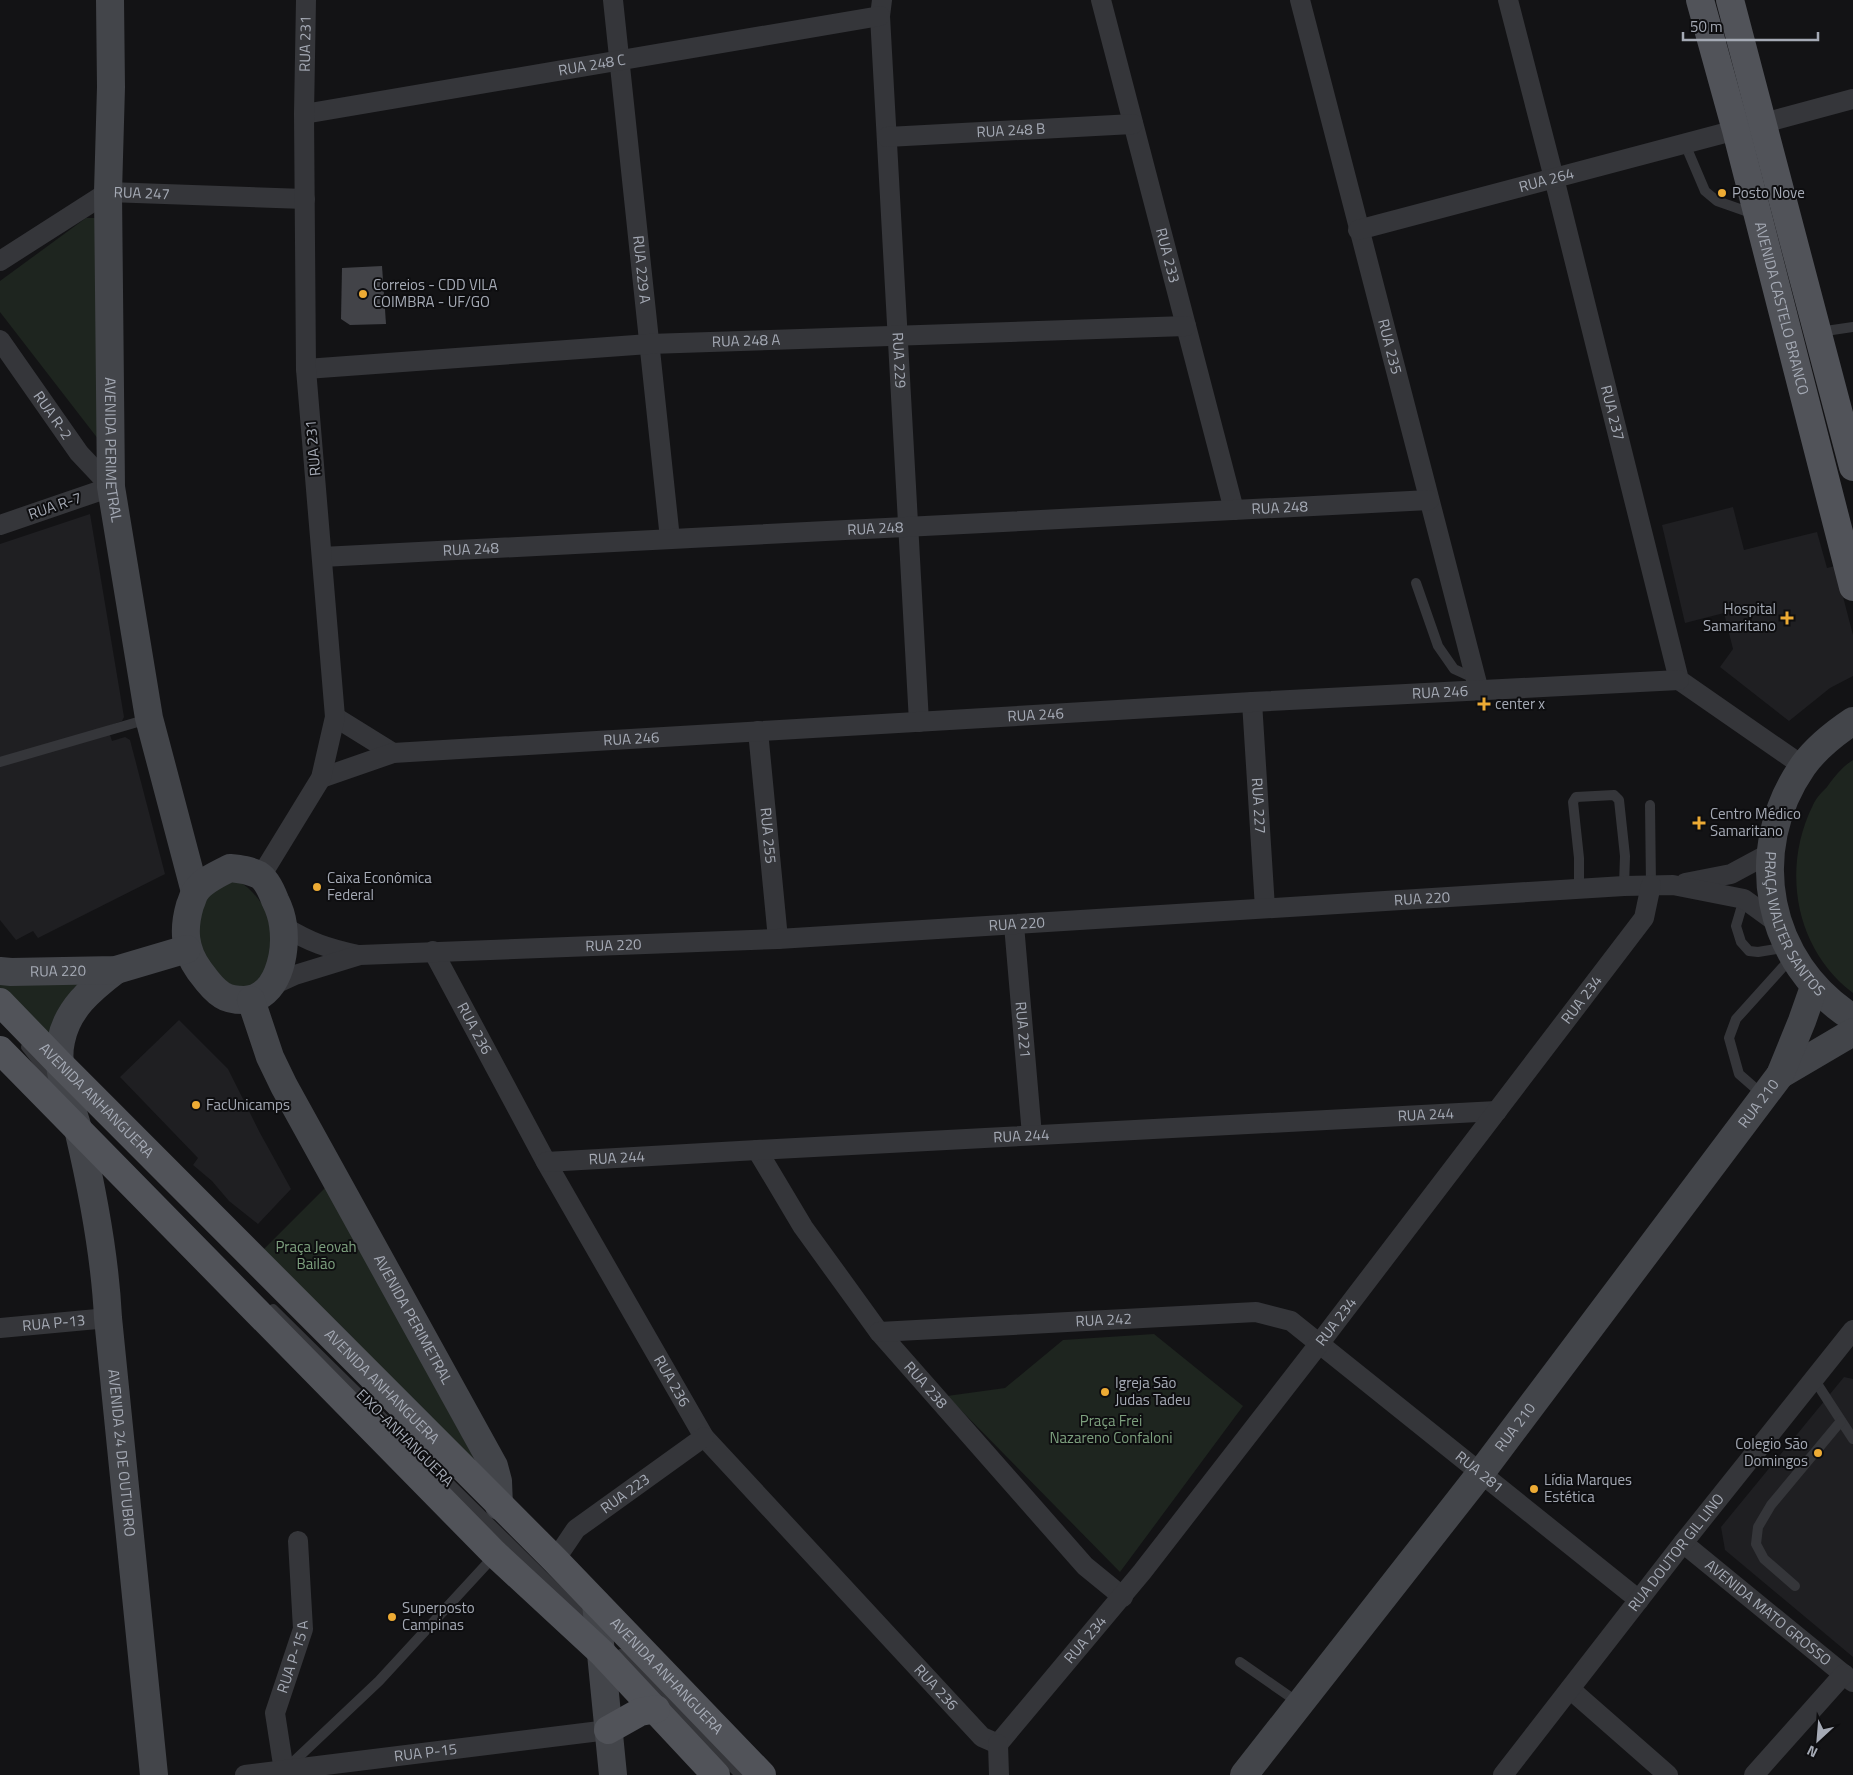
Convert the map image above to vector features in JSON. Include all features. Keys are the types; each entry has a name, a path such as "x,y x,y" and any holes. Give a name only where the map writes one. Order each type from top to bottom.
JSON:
{"main road":[{"name":"AVENIDA CASTELO BRANCO","path":"1700,0 1736,130 1853,587"},
{"name":"AVENIDA CASTELO BRANCO","path":"1730,0 1764,123 1853,467"},
{"name":"AVENIDA ANHANGUERA","path":"0,1002 499,1506 555,1560 762,1775"},
{"name":"AVENIDA ANHANGUERA","path":"11,1046 495,1554 600,1642 656,1709 716,1775"},
{"path":"608,1730 640,1712 656,1709"}],"street":[{"name":"AVENIDA PERIMETRAL","path":"110,0 111,87 108,192 111,487 149,718 194,892"},
{"name":"RUA 231","path":"261,876 321,778 335,717 306,369 304,114 306,0"},
{"name":"RUA 229 A","path":"613,0 670,539"},
{"name":"RUA 233","path":"1101,0 1234,510"},
{"name":"RUA 235","path":"1300,0 1477,685"},
{"name":"RUA 237","path":"1508,0 1679,680"},
{"name":"RUA 248 C","path":"304,114 619,60 881,8"},
{"name":"RUA 229","path":"881,8 919,722"},
{"path":"1764,123 1853,99"},
{"name":"RUA 248 B","path":"887,137 1133,124"},
{"name":"RUA 264","path":"1358,230 1736,130"},
{"name":"RUA 247","path":"0,261 108,192 305,199"},
{"name":"RUA 248 A","path":"306,369 649,344 1186,326"},
{"name":"RUA R-2","path":"0,340 79,453 111,487"},
{"name":"RUA R-7","path":"0,525 111,487"},
{"name":"RUA 248","path":"322,557 1429,500"},
{"path":"1679,680 1803,766"},
{"name":"RUA 246","path":"321,778 393,753 1252,702 1477,685 1679,680"},
{"name":"RUA 227","path":"1252,702 1265,908"},
{"path":"335,717 393,753"},
{"name":"PRAÇA WALTER SANTOS","path":"1853,720 1825,741 1803,766 1780,807 1770,853 1770,888 1777,923 1790,952 1814,987 1838,1009 1853,1018"},
{"name":"RUA 255","path":"758,731 778,939"},
{"name":"RUA 220","path":"261,993 296,975 360,955 778,939 1624,886 1673,885 1731,874 1770,853"},
{"path":"230,868 244,869 261,876 272,891 283,926 283,954 278,972 261,993 236,1000 221,995 207,981 196,965 187,949 185,934 188,915 194,892 214,875 230,868"},
{"name":"RUA 234","path":"998,1744 1123,1597 1644,918 1651,885"},
{"name":"RUA 220","path":"1673,885 1744,899 1777,923"},
{"name":"RUA 221","path":"1014,925 1032,1135"},
{"name":"RUA 220","path":"283,926 304,939 325,947 360,955"},
{"name":"RUA 220","path":"0,971 116,970 187,949"},
{"name":"RUA 236","path":"433,951 546,1162 704,1437 982,1737 998,1744"},
{"name":"RUA 220","path":"77,1116 59,1063 61,1040 70,1017 81,999 116,970"},
{"name":"RUA 210","path":"1244,1775 1480,1474 1772,1086 1802,1021 1814,987"},
{"name":"AVENIDA PERIMETRAL","path":"261,993 270,1057 284,1086 494,1466 498,1481 499,1506"},
{"name":"RUA 210","path":"1772,1086 1830,1044 1853,1032"},
{"name":"RUA 244","path":"546,1162 1497,1111"},
{"name":"AVENIDA 24 DE OUTUBRO","path":"77,1116 106,1279 108,1318 154,1775"},
{"name":"RUA 238","path":"757,1150 803,1227 879,1332 1085,1566 1123,1597"},
{"name":"RUA 242","path":"879,1332 1256,1312 1291,1322 1319,1344"},
{"name":"RUA P-13","path":"0,1328 108,1318"},
{"name":"RUA DOUTOR GIL LINO","path":"1503,1775 1682,1543 1852,1333"},
{"name":"RUA 281","path":"1319,1344 1639,1600"},
{"name":"RUA 223","path":"555,1560 576,1529 704,1437"},
{"name":"RUA P-15 A","path":"284,1771 275,1713 303,1629 298,1541"},
{"name":"AVENIDA MATO GROSSO","path":"1682,1543 1848,1678"},
{"path":"596,1604 613,1775"},
{"path":"1754,1775 1848,1678"},
{"path":"1570,1690 1668,1775"},
{"name":"RUA P-15","path":"245,1775 608,1730"},
{"path":"998,1744 999,1775"}],"lane":[{"path":"1684,144 1705,191 1717,201 1758,215"},
{"path":"1818,332 1853,327"},
{"path":"1416,584 1438,646 1454,668 1477,685"},
{"path":"0,762 149,718"},
{"path":"1579,889 1579,858 1573,802 1576,796 1614,795 1619,800 1625,856 1624,886"},
{"path":"1650,805 1651,885"},
{"path":"1744,899 1736,926 1740,942 1749,950 1758,952 1790,952"},
{"path":"1772,1086 1739,1074 1729,1038 1736,1019 1790,952"},
{"path":"0,1037 77,1116"},
{"name":"EIXO-ANHANGUERA","path":"264,1300 600,1642 740,1775"},
{"path":"1814,1379 1853,1439"},
{"path":"1795,1586 1764,1560 1756,1544 1758,1527 1771,1505 1841,1421"},
{"path":"284,1771 378,1680 495,1554"},
{"path":"1240,1662 1300,1703"}],"shaded area":[{"name":"Hospital Samaritano","path":"1733,507 1744,550 1817,532 1827,568 1835,566 1853,635 1853,676 1830,688 1789,721 1720,667 1733,649 1724,613 1685,623 1662,525"},
{"path":"90,514 124,717 122,721 103,728 110,735 112,741 125,737 130,740 165,874 38,938 33,931 16,940 0,920 0,544"},
{"name":"FacUnicamps","path":"179,1020 228,1069 291,1189 258,1224 229,1201 212,1181 193,1165 198,1158 120,1077"},
{"name":"Colegio São Domingos","path":"1844,1377 1853,1379 1853,1657 1725,1550 1721,1527"}],"green space":[{"path":"86,218 97,218 102,444 0,312 0,281"},
{"path":"1853,760 1853,993 1833,975 1818,954 1806,931 1799,906 1796,881 1798,855 1803,830 1813,805 1839,772"},
{"path":"238,881 258,899 271,922 271,955 267,970 258,981 242,989 219,980 207,960 199,939 198,923 207,887"},
{"path":"88,976 74,988 48,1039 0,992 0,982"},
{"name":"Praça Jeovah Bailão","path":"326,1187 483,1475 256,1257"},
{"name":"Praça Frei Nazareno Confaloni","path":"1154,1334 1243,1406 1120,1572 947,1396 1005,1388 1063,1340"}],"building":[{"name":"Correios - CDD VILA COIMBRA - UF/GO","path":"382,266 386,324 350,325 341,319 342,268"}],"place":[{"name":"Posto Nove","path":"1722,193"},
{"name":"Correios - CDD VILA COIMBRA - UF/GO","path":"363,294"},
{"name":"Hospital Samaritano","path":"1787,618"},
{"name":"center x","path":"1484,704"},
{"name":"Centro Médico Samaritano","path":"1699,823"},
{"name":"Caixa Econômica Federal","path":"317,887"},
{"name":"FacUnicamps","path":"196,1105"},
{"name":"Igreja São Judas Tadeu","path":"1105,1392"},
{"name":"Colegio São Domingos","path":"1818,1453"},
{"name":"Lídia Marques Estética","path":"1534,1489"},
{"name":"Superposto Campinas","path":"392,1617"}]}
